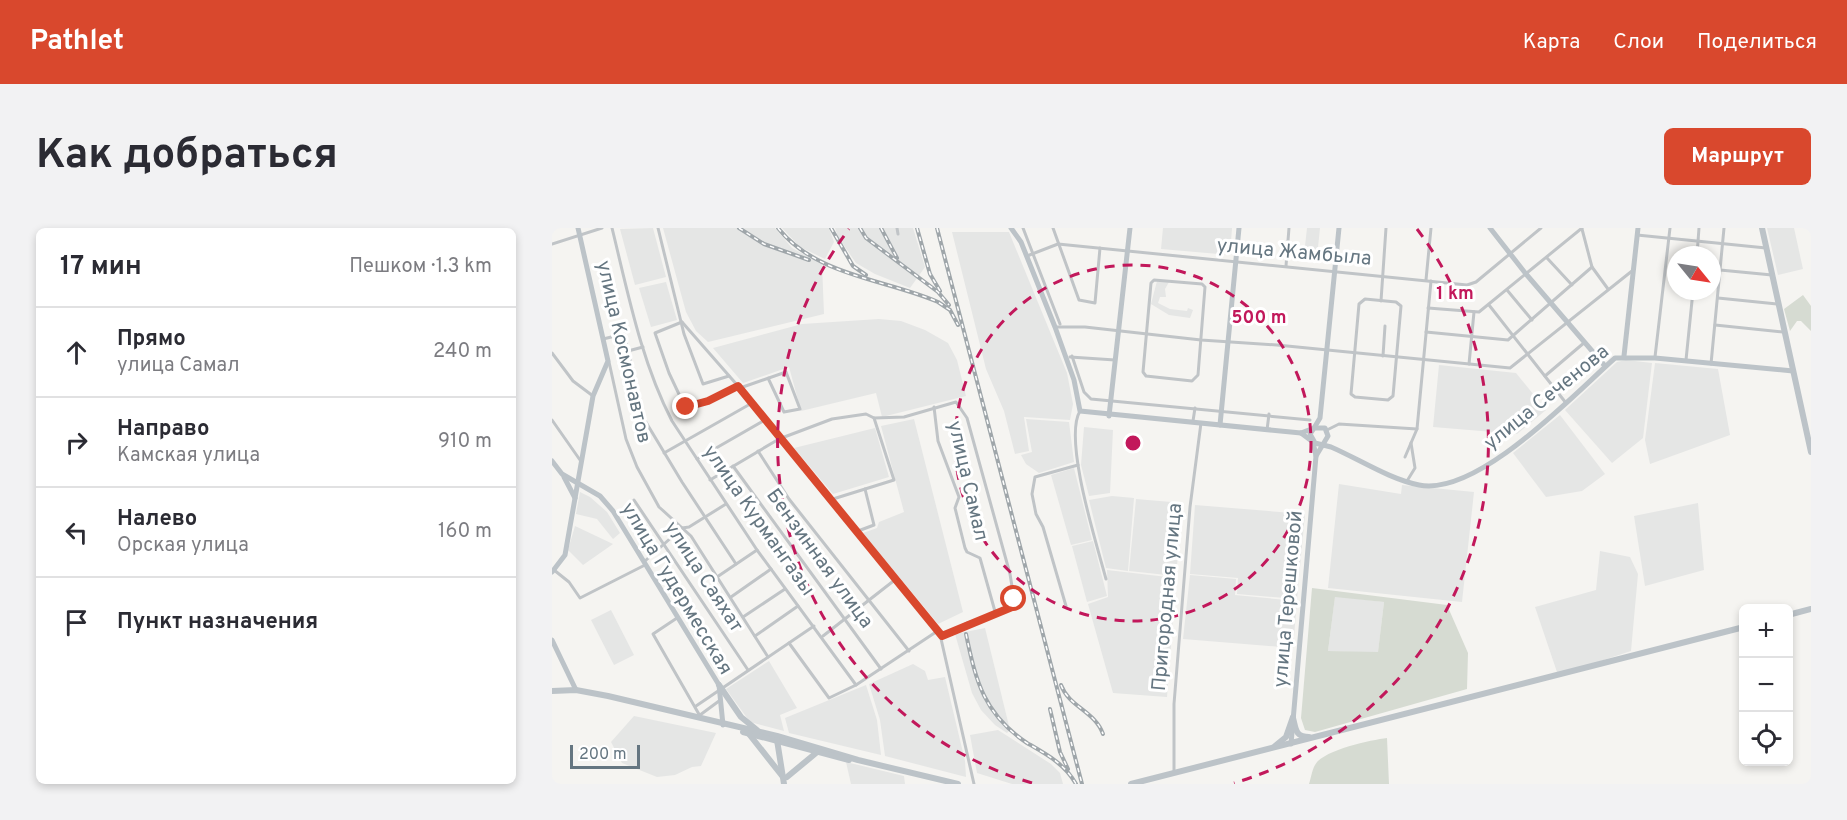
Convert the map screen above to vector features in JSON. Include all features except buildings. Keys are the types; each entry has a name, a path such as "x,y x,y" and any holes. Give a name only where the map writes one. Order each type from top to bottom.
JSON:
{"main road":[{"path":"1762,228 1811,452"},
{"path":"1793,614 1811,609"},
{"path":"1131,784 1739,628"},
{"path":"721,688 741,717 760,732"},
{"path":"552,691 576,690 700,718 748,734 958,784"},
{"path":"1271,749 1286,737 1293,717"},
{"path":"1293,717 1296,731 1300,736 1317,737"},
{"path":"723,725 760,732 816,753 845,760 858,760"},
{"path":"748,734 785,780"},
{"path":"779,740 785,780"},
{"path":"785,780 816,753"}],"street":[{"path":"552,244 579,231 602,228"},
{"name":"улица Курмангазы","path":"612,228 629,308 662,402 757,550 823,636 856,685"},
{"path":"658,228 684,334 703,384 729,375"},
{"path":"897,228 898,234"},
{"path":"1023,228 1029,255"},
{"path":"1053,228 1079,300 1083,302 1095,303 1100,249"},
{"path":"1109,416 1130,228"},
{"path":"1220,425 1239,228"},
{"path":"1286,266 1289,228"},
{"name":"улица Терешковой","path":"1291,744 1316,456 1310,434 1320,418 1339,228"},
{"path":"1381,301 1386,228"},
{"path":"1426,280 1431,228"},
{"path":"1490,228 1510,255 1605,366"},
{"name":"улица Жамбыла","path":"1029,255 1058,244 1127,253 1472,284 1541,228"},
{"path":"1428,308 1474,312 1489,305 1582,228 1592,267 1608,289"},
{"path":"1624,356 1638,228"},
{"path":"1655,358 1670,228"},
{"path":"1698,246 1699,228"},
{"path":"1721,257 1724,228"},
{"path":"1014,230 1029,255 1058,326 1076,379 1080,411 1076,423 1078,465 1106,579"},
{"name":"улица Космонавтов","path":"579,231 626,439 637,467 659,507 691,537 768,657"},
{"path":"1637,235 1766,248"},
{"path":"1547,258 1572,285"},
{"path":"1426,332 1508,340 1592,267"},
{"path":"1058,326 1147,332 1201,340 1510,368 1634,270"},
{"path":"1721,270 1772,275"},
{"path":"1154,279 1202,284 1205,287 1198,375 1192,381 1146,376 1143,372 1147,332 1151,283 1154,279"},
{"path":"1405,457 1416,429 1431,281"},
{"path":"1508,290 1532,320"},
{"path":"1721,298 1779,304"},
{"path":"1365,299 1381,301 1396,302 1401,306 1393,396 1387,400 1352,396 1360,302 1365,299"},
{"path":"1686,362 1692,300"},
{"path":"1711,364 1717,300"},
{"path":"1489,305 1566,403"},
{"path":"1469,364 1474,312"},
{"path":"682,322 729,375 779,439 939,630 974,784"},
{"path":"682,322 655,333 669,373 686,407 708,401 739,387 786,372 800,409 785,412 768,378"},
{"path":"1714,325 1785,332"},
{"path":"1383,356 1385,326"},
{"path":"603,339 624,334 632,394 664,453 736,564"},
{"path":"1545,376 1585,342"},
{"path":"628,351 643,346"},
{"path":"552,353 573,381 593,396"},
{"name":"улица Сеченова","path":"1324,441 1330,447 1407,481 1433,486 1452,482 1515,448 1615,358 1624,356 1655,358 1794,371"},
{"path":"1069,357 1116,360"},
{"path":"608,361 593,396 565,555 553,571 569,582 580,598 645,564 682,528 726,504"},
{"path":"1792,363 1782,370 1796,379"},
{"path":"1076,379 1086,396 1310,420"},
{"name":"улица Самал","path":"956,402 968,418 1010,574 1014,599 1012,607 996,615 980,558 967,552 965,548 955,508 959,497 938,441 934,407 956,402"},
{"path":"664,453 684,439 752,403"},
{"path":"710,480 779,439 832,419 866,414 874,418 904,417 934,407"},
{"path":"1192,423 1195,408"},
{"path":"1080,411 1109,416 1301,433 1314,428 1326,430 1339,423 1416,429"},
{"path":"1267,430 1269,414"},
{"path":"832,500 894,480 874,418"},
{"name":"улица Терешковой","path":"1316,456 1324,441 1326,430 1320,418"},
{"path":"552,420 582,463"},
{"path":"697,459 765,420"},
{"name":"Пригородная улица","path":"1174,773 1173,720 1190,507 1201,423"},
{"path":"1301,433 1312,442 1324,441"},
{"path":"1407,481 1415,468 1411,441"},
{"path":"758,450 789,499 909,651"},
{"path":"552,461 576,500"},
{"path":"1066,606 1043,527 1036,514 1032,485 1035,477 1078,465"},
{"name":"Бензинная улица","path":"733,466 881,669"},
{"name":"улица Гудермесская","path":"562,474 600,496 613,511 721,688 723,725"},
{"path":"858,531 874,525 865,489"},
{"name":"улица Саяхат","path":"634,500 747,670"},
{"path":"717,577 757,550"},
{"path":"730,598 771,569"},
{"path":"823,636 896,579"},
{"path":"742,617 785,589"},
{"path":"755,637 798,606"},
{"path":"942,636 967,623 996,615"},
{"path":"677,618 652,634 696,706 700,718 721,700"},
{"path":"696,706 814,626"},
{"path":"789,643 829,698 856,685 939,630"},
{"path":"552,640 576,690"}],"shaded area":[{"path":"653,228 666,277 635,285 620,229"},
{"path":"663,228 775,228 792,248 822,264 824,314 708,342 696,331 686,312"},
{"path":"782,228 829,228 834,242 825,259 800,247"},
{"path":"835,228 913,228 925,267 910,288 875,274 856,263 838,237"},
{"path":"1163,228 1232,228 1230,255 1161,249"},
{"path":"1307,228 1320,228 1317,257 1304,255"},
{"path":"1767,228 1794,228 1803,269 1778,275"},
{"path":"952,232 1009,232 1067,373 1073,404 1070,420 1024,417 1029,451 1015,454 1004,411 986,369"},
{"path":"1157,281 1169,282 1165,289 1166,297 1160,297 1158,303 1170,309 1193,310 1190,318 1169,315 1151,304"},
{"path":"666,282 677,320 651,327 639,288"},
{"path":"1803,295 1811,306 1811,331 1801,321 1797,321 1790,331 1784,309"},
{"path":"879,319 901,321 925,330 948,343 957,360 966,396 882,417 876,393 801,411 789,367 743,383 713,348 802,324"},
{"path":"1626,360 1652,363 1643,438 1612,463 1565,410 1617,362"},
{"path":"1655,363 1718,369 1730,435 1650,464 1645,440"},
{"path":"1439,365 1516,373 1546,410 1517,434 1433,427"},
{"path":"1560,415 1605,474 1582,491 1546,497 1513,453"},
{"path":"914,419 963,612 938,624 863,533 877,528 879,522 904,512 881,426"},
{"path":"1026,419 1069,422 1074,462 1039,473 1026,464 1021,455 1032,452"},
{"path":"1084,427 1113,430 1110,493 1089,496 1081,465"},
{"path":"875,428 889,477 833,494 794,448"},
{"path":"1074,468 1092,540 1071,545 1051,475"},
{"path":"1339,484 1401,494 1402,485 1474,492 1462,602 1328,588"},
{"path":"580,492 590,497 607,512 620,533 613,539 597,519 576,514"},
{"path":"1112,496 1134,498 1128,571 1106,568 1089,500"},
{"path":"1136,499 1183,503 1176,576 1129,571"},
{"path":"1698,503 1704,570 1645,586 1634,516"},
{"path":"1195,505 1305,514 1297,599 1237,594 1238,578 1190,574"},
{"path":"575,526 613,544 583,565 568,550"},
{"path":"1093,541 1107,596 1087,602 1072,546"},
{"path":"1600,551 1630,557 1638,574 1631,651 1558,675 1535,607 1596,590"},
{"path":"1107,570 1176,578 1167,697 1113,693 1088,604 1108,597"},
{"path":"1190,575 1236,579 1235,595 1297,601 1293,648 1183,639"},
{"path":"1312,588 1447,605 1468,653 1467,689 1315,732 1305,730 1301,718","holes":["1335,597 1384,602 1378,652 1328,651"]},
{"path":"1335,596 1384,602 1378,653 1328,651"},
{"path":"611,610 634,655 614,665 591,620"},
{"path":"985,628 1010,730 1007,733 995,725 981,710 972,693 955,634"},
{"path":"769,661 797,708 780,715 784,731 750,722 726,689"},
{"path":"913,664 925,671 928,680 945,677 965,761 966,777 885,756 880,720 869,684"},
{"path":"866,685 877,720 881,755 789,733 785,718"},
{"path":"634,716 716,733 701,766 692,767 675,775 657,777 622,763 611,742"},
{"path":"998,730 1051,764 1060,773 1063,784 1012,784 977,773 970,735"},
{"path":"1387,738 1389,784 1309,784 1315,765 1327,755 1337,750"},
{"path":"846,762 904,776 905,784 851,784"}],"railway":[{"path":"739,228 764,244 809,260"},
{"path":"778,228 812,257 831,266 938,302 950,310 958,325"},
{"path":"831,228 853,266 866,275"},
{"path":"860,228 866,238 938,292 949,305"},
{"path":"881,228 897,258"},
{"path":"917,228 930,274 940,291"},
{"path":"937,228 1082,784"},
{"path":"966,634 978,682 991,708 1012,732 1061,765 1076,784"},
{"path":"1061,685 1070,699 1094,720 1103,734"},
{"path":"1050,709 1060,752 1068,769"}],"route":[{"path":"686,407 708,401 738,386 942,636 967,623 996,615 1012,607 1015,604 1014,599"}]}
